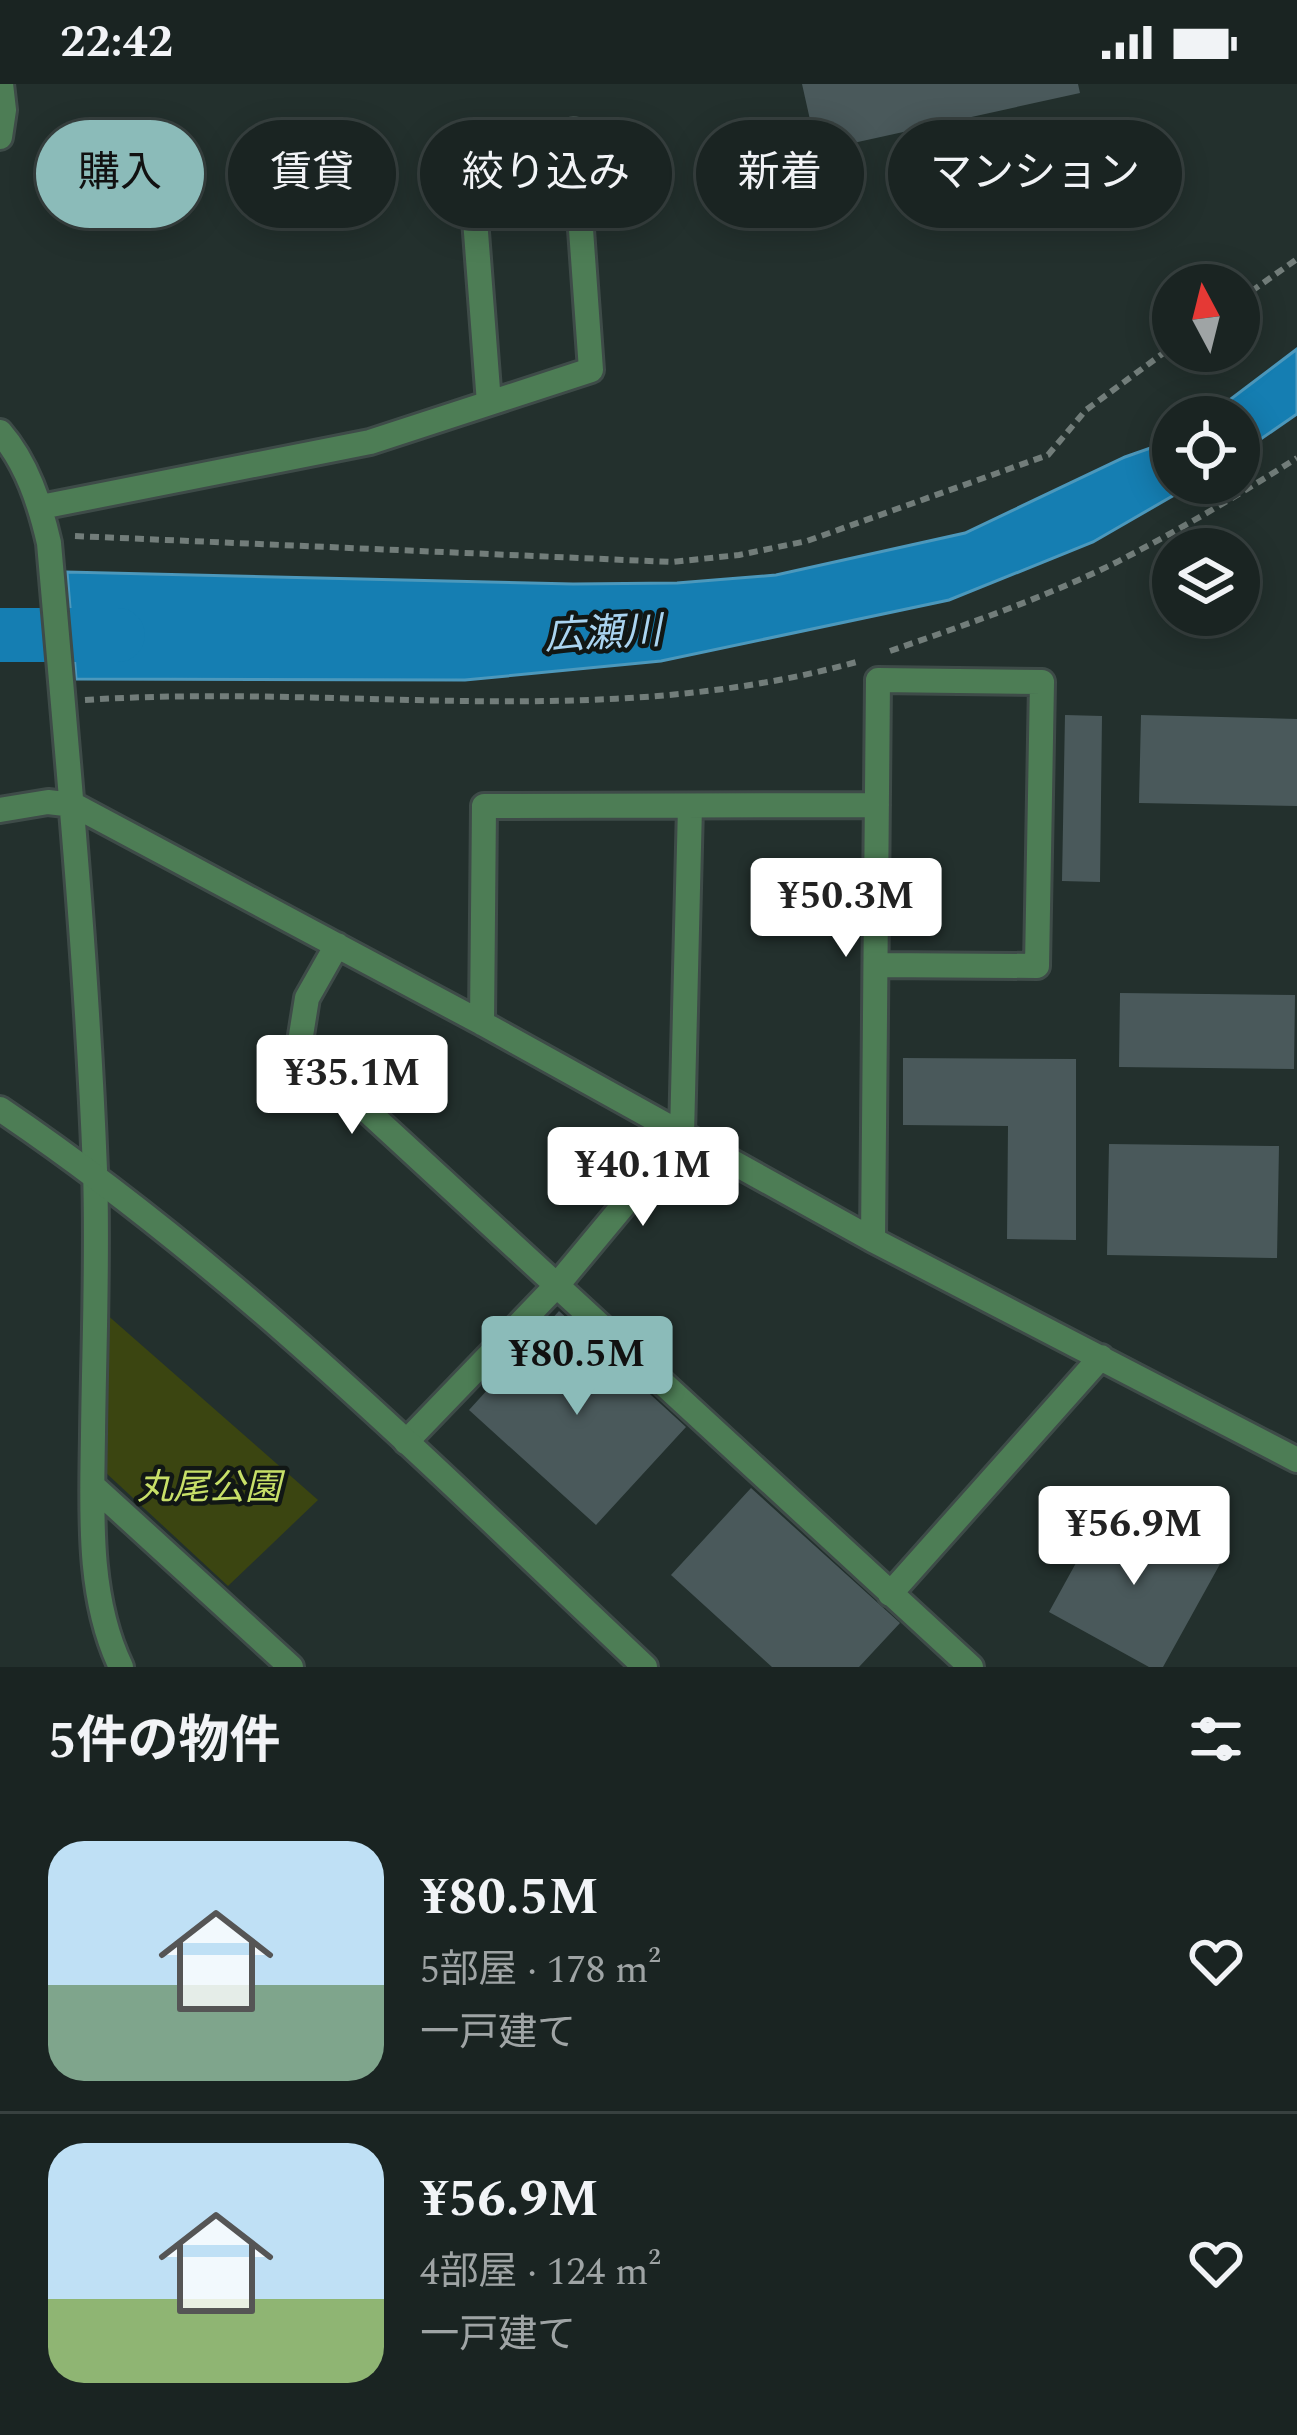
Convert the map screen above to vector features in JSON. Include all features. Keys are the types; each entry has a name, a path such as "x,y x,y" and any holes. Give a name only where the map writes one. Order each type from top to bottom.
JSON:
{"street":[{"path":"0,136 1,84"},
{"path":"476,228 489,403"},
{"path":"41,507 370,442 591,370 581,228"},
{"path":"0,431 41,507 48,539 74,805 95,1173 93,1486 98,1599 107,1639 121,1667"},
{"path":"873,1240 878,680 1042,682 1037,966 876,965"},
{"path":"0,810 48,802 74,805 482,1023 873,1240 1297,1460"},
{"path":"482,1023 484,806 877,805"},
{"path":"406,1442 558,1283 682,1136 691,806"},
{"path":"337,945 307,998 299,1048 971,1667"},
{"path":"0,1109 95,1173 220,1272 645,1667"},
{"path":"890,1594 1101,1357"},
{"path":"93,1486 291,1667"}],"path":[{"path":"1260,286 1297,260"},
{"path":"48,539 672,562 739,555 808,541 1048,455 1086,410 1152,361"},
{"path":"62,696 521,703 687,696 788,682 1004,611 1110,565 1219,507 1297,458"}],"green space":[{"name":"丸尾公園","path":"105,1313 318,1500 228,1586 105,1472"}],"water":[{"path":"1297,349 1297,414 1260,440 1260,396 1235,396"},
{"path":"1152,447 1152,504 1159,504 1093,542 949,600 661,661 465,680 76,679 67,572 573,584 677,583 776,575 965,533"}],"building":[{"path":"802,84 1078,84 1080,93 958,120 888,120 888,135 864,141 864,120 810,120"},
{"path":"1065,715 1102,716 1100,882 1062,881"},
{"path":"1141,715 1297,719 1297,806 1139,803"},
{"path":"1120,993 1295,995 1294,1069 1119,1067"},
{"path":"903,1058 1076,1059 1076,1240 1007,1239 1008,1126 903,1125"},
{"path":"1109,1144 1279,1146 1277,1258 1107,1255"},
{"path":"559,1311 686,1427 596,1525 469,1410"},
{"path":"751,1488 900,1623 859,1667 772,1667 671,1575"},
{"path":"1109,1503 1220,1564 1163,1667 1149,1667 1049,1612"}],"waterway":[{"name":"広瀬川","path":"0,635 118,635"}]}
